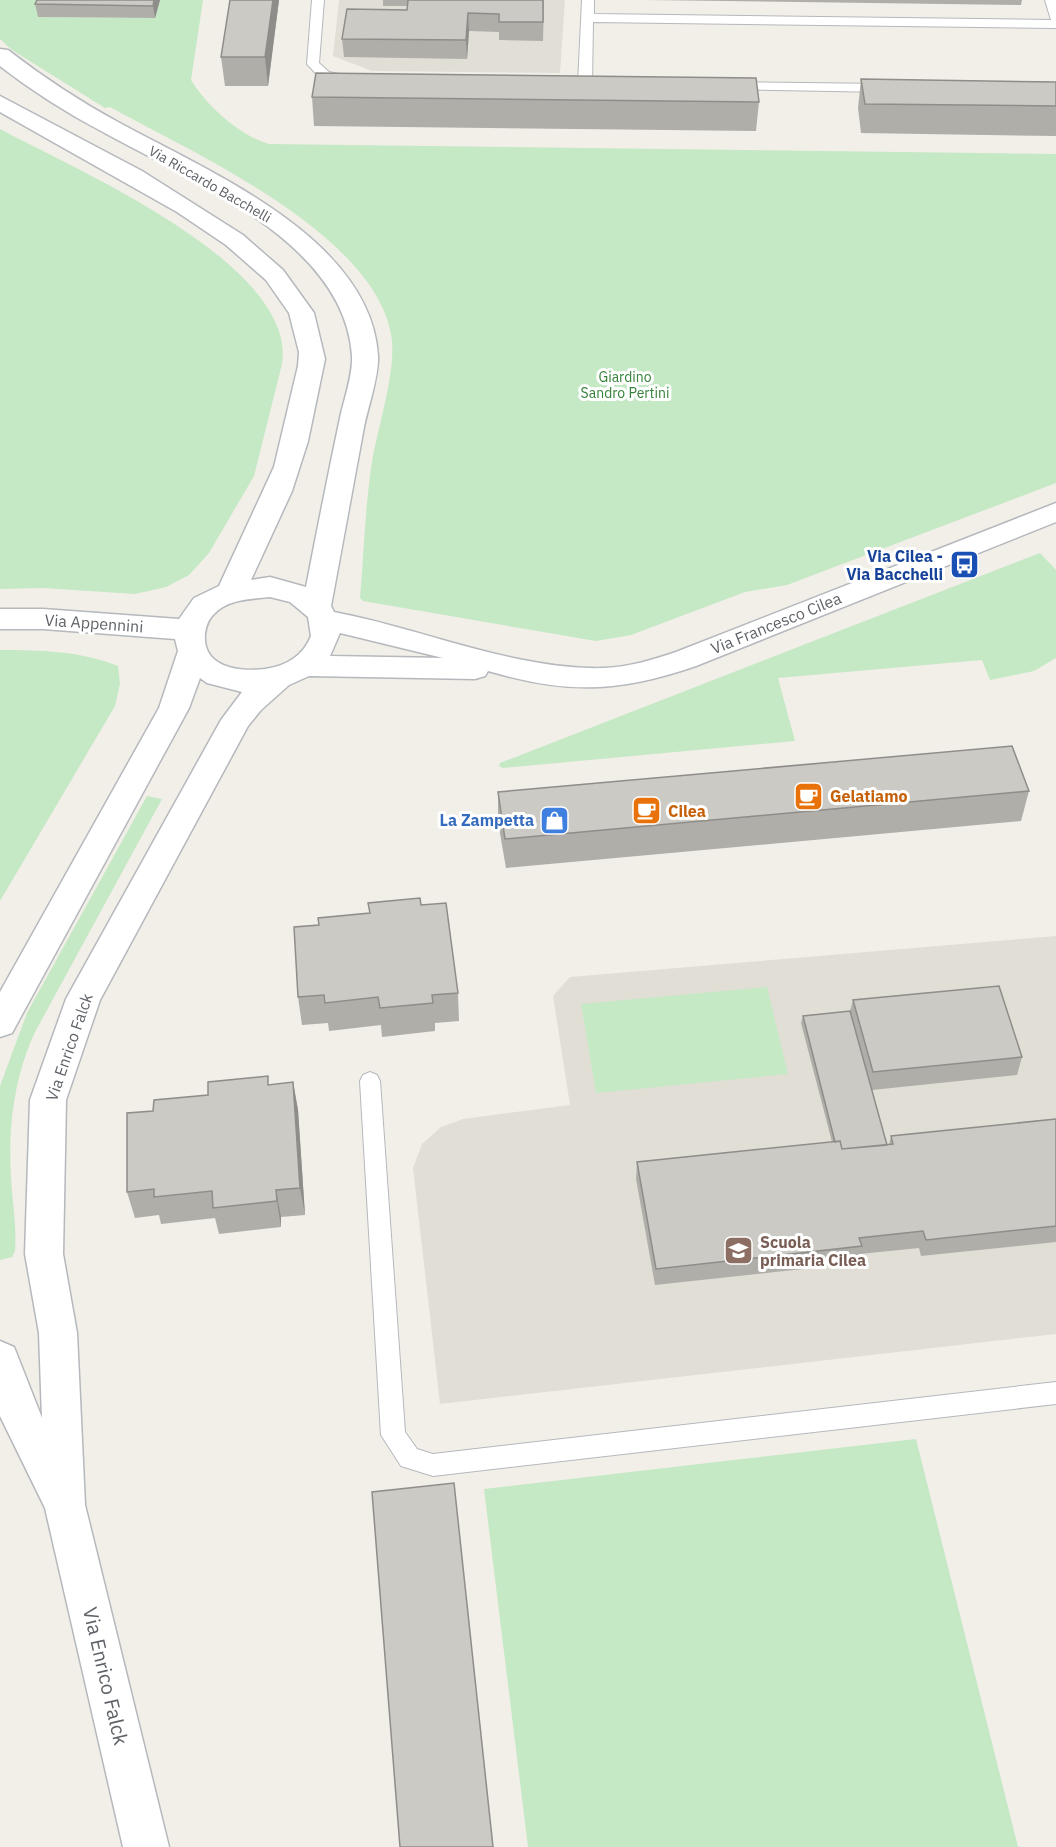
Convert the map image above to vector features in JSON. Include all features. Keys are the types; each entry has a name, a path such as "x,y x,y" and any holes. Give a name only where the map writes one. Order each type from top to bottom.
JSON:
{"street":[{"name":"Via Riccardo Bacchelli","path":"0,56 107,126 271,218 315,256 352,306 364,341 365,357 320,614"},
{"name":"Via Riccardo Bacchelli","path":"0,103 216,226 282,283 306,320 311,336 311,368 294,444 280,487 231,591"},
{"name":"Via Francesco Cilea","path":"292,672 520,669 598,678 651,671 1056,512"},
{"path":"0,1023 174,708 181,692 190,642 202,607 231,591 257,587 282,589 304,597 320,614 326,636 323,644 292,672 252,682 226,678 205,669 190,642"},
{"name":"Via Francesco Cilea","path":"320,614 520,669"},
{"name":"Via Appennini","path":"0,619 43,619 190,642"},
{"name":"Via Enrico Falck","path":"146,1847 65,1505 58,1333 44,1254 48,1100 83,999 236,720 250,702 292,672"},
{"name":"Via Enrico Falck","path":"0,1359 14,1403 65,1505"}],"lane":[{"path":"318,0 313,64 334,78 359,80"},
{"path":"585,84 588,0"},
{"path":"1051,0 1056,18"},
{"path":"588,18 1056,24"},
{"path":"715,85 903,88"},
{"path":"370,1081 393,1434 410,1458 433,1465 1056,1393"}],"shaded area":[{"path":"339,0 565,0 560,73 372,71 333,56"},
{"name":"Scuola primaria Cilea","path":"1056,936 1056,1334 440,1404 413,1168 422,1144 441,1127 463,1119 570,1105 553,996 570,977"}],"green space":[{"name":"Giardino Sandro Pertini","path":"0,0 44,0 38,17 154,18 160,0 203,0 191,80 205,99 225,118 247,134 269,144 1056,154 1056,483 787,585 745,592 631,635 596,641 363,601 360,598 370,479 389,385 392,355 392,341 380,303 355,267 320,233 278,202 188,148 110,107 105,108 12,50 0,39"},
{"path":"0,129 125,194 174,224 219,256 255,291 277,327 282,364 254,476 209,553 189,575 166,587 135,594 43,588 0,589"},
{"path":"1040,553 1056,570 1056,658 1034,671 990,680 982,660 778,678 795,741 503,768 499,766 500,763"},
{"path":"0,650 60,652 90,657 118,666 120,684 115,706 0,901"},
{"path":"147,796 162,799 35,1032 22,1067 14,1103 10,1159 15,1251 12,1257 0,1260 0,1086 27,1013"},
{"path":"767,987 788,1074 596,1093 581,1004"},
{"path":"916,1439 1018,1847 528,1847 484,1489"}],"building":[{"path":"37,0 154,0 153,6 35,4"},
{"path":"230,0 273,0 265,57 221,57"},
{"path":"408,0 543,0 543,22 499,22 499,14 468,13 466,40 342,39 347,9 407,10"},
{"path":"316,73 756,78 759,102 312,97"},
{"path":"861,79 1056,82 1056,106 865,104"},
{"path":"1012,746 1029,791 505,839 498,792"},
{"path":"420,898 421,905 446,903 458,993 432,995 433,1003 380,1008 378,997 325,1003 324,995 298,997 294,927 319,925 318,918 370,913 368,903"},
{"path":"999,986 1022,1057 873,1072 853,1000"},
{"path":"850,1011 887,1145 842,1149 840,1141 835,1142 803,1016"},
{"path":"268,1076 268,1085 293,1082 300,1188 276,1190 277,1201 213,1208 212,1191 154,1197 154,1189 127,1192 127,1113 153,1111 154,1100 208,1095 208,1082"},
{"path":"1056,1119 1056,1226 926,1240 923,1231 859,1238 862,1246 656,1269 637,1162 840,1141 842,1149 893,1144 891,1136"},
{"path":"454,1483 493,1847 400,1847 372,1492"}],"place":[{"name":"Via Cilea - Via Bacchelli","path":"964,565"},
{"name":"Gelatiamo","path":"809,796"},
{"name":"Cilea","path":"647,811"},
{"name":"La Zampetta","path":"555,820"},
{"name":"Scuola primaria Cilea","path":"739,1251"}]}
